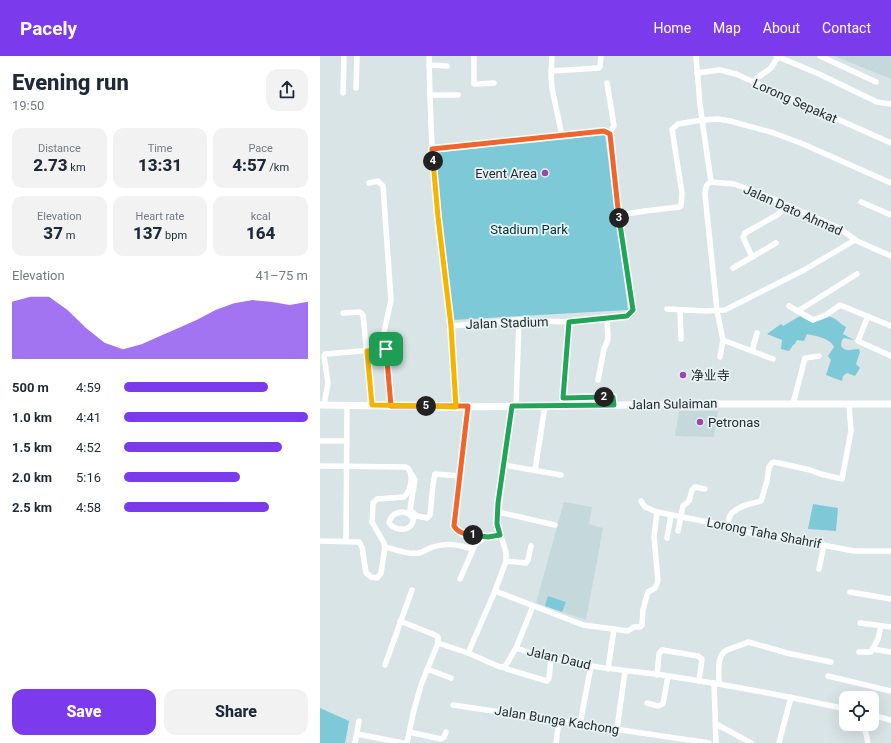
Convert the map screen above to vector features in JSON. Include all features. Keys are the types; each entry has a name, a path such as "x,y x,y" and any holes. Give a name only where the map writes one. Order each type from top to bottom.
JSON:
{"main road":[{"name":"Jalan Sulaiman","path":"322,405 456,407 563,406 592,402 614,405 891,404"}],"street":[{"path":"343,93 344,56"},
{"path":"356,88 357,56"},
{"path":"429,56 432,149 438,224 451,326 456,407"},
{"path":"474,56 474,84 494,83"},
{"path":"552,56 551,71 554,99 562,136"},
{"path":"551,71 599,68 601,56"},
{"path":"696,56 702,120 712,182 707,184 705,194 717,311 723,340 720,357"},
{"path":"756,83 757,78 771,68 777,56 877,102 891,104"},
{"path":"820,56 876,82"},
{"path":"429,65 447,66"},
{"name":"Lorong Sepakat","path":"697,73 720,70 736,74 891,143"},
{"name":"Jalan Stadium","path":"451,326 519,320 569,322 607,319 627,316 633,310 609,133 614,126 607,83"},
{"path":"430,95 458,95"},
{"path":"619,215 681,206 682,193 672,129 678,124 702,120 722,119 774,133 815,149 891,183"},
{"path":"432,149 604,131 609,133"},
{"path":"369,183 378,181 382,183 383,186 391,300 384,329 391,406"},
{"name":"Jalan Dato Ahmad","path":"712,182 734,184 759,193 840,228 855,240 891,256"},
{"path":"861,202 891,215"},
{"path":"752,257 743,237 745,233 777,215 788,206"},
{"path":"667,309 725,310 752,298 804,270 855,240"},
{"path":"733,268 776,243"},
{"path":"798,311 857,274"},
{"path":"789,306 813,320 826,315 840,305 891,326"},
{"path":"680,310 681,339"},
{"path":"343,313 361,313 363,315 372,405"},
{"path":"868,316 858,342 891,356"},
{"path":"598,380 604,349 608,339 607,319"},
{"path":"468,653 495,591 506,561 506,552 497,524 504,465 514,406 519,320"},
{"path":"563,406 569,322"},
{"path":"752,351 757,333"},
{"path":"723,340 773,359"},
{"path":"322,405 328,383 324,356 325,354 386,349"},
{"path":"793,404 805,358 819,356"},
{"path":"563,398 592,402"},
{"path":"728,526 730,516 733,512 761,500 767,481 769,467 774,462 842,479 851,431 849,404"},
{"path":"346,541 347,405"},
{"path":"468,406 454,526 457,531 460,532 488,537"},
{"path":"535,470 545,406"},
{"path":"320,441 346,441"},
{"path":"504,465 561,474"},
{"path":"320,466 409,468 415,480 410,510 415,517 427,518 430,515 435,474 460,476"},
{"path":"320,541 356,541 362,544 366,573 374,578 377,578 381,573 385,547 372,522 373,503 377,499 404,497 408,493 412,474"},
{"path":"678,531 683,506 689,501 693,489 695,487 705,489"},
{"name":"Lorong Taha Shahrif","path":"641,501 645,507 657,512 728,526 757,534 854,551 891,552"},
{"path":"498,512 555,525"},
{"path":"495,591 583,625 628,631 640,627 642,625 643,610 648,592 657,585 658,577 654,537 657,512"},
{"path":"667,538 671,515"},
{"path":"460,579 473,549 478,542 488,537 500,535"},
{"path":"385,547 410,553 420,553 443,544 473,549"},
{"path":"819,569 824,545"},
{"path":"506,561 526,564 531,546"},
{"path":"385,665 412,590"},
{"path":"850,592 891,599"},
{"path":"516,648 533,606"},
{"path":"400,622 438,637 438,643 417,698 407,743"},
{"path":"860,623 891,628"},
{"path":"859,652 869,653 878,639 881,626"},
{"path":"608,669 614,629"},
{"path":"716,743 716,684 720,657 723,653 740,647 748,642 787,653 831,662"},
{"path":"438,643 468,653 500,667 547,681 549,678 552,659"},
{"name":"Jalan Daud","path":"503,667 508,662 516,648 552,659 608,669 699,681 791,697 839,707"},
{"path":"872,649 891,652"},
{"path":"657,675 659,654 662,650 698,656 702,659 699,681"},
{"path":"580,724 591,666"},
{"path":"427,669 451,678"},
{"path":"617,729 625,671"},
{"path":"647,703 658,706 663,704 668,676"},
{"path":"828,676 891,691"},
{"path":"779,743 791,697"},
{"name":"Jalan Bunga Kachong","path":"453,705 709,743"},
{"path":"879,717 891,720"},
{"path":"356,743 359,721"},
{"path":"556,743 559,721"},
{"path":"716,724 751,743"},
{"path":"865,731 868,743"},
{"path":"409,732 441,738 444,737 446,732"},
{"path":"357,734 403,743"}],"shaded area":[{"path":"834,56 891,56 891,79"},
{"path":"679,411 718,411 714,437 675,436"},
{"path":"564,502 592,507 589,524 603,528 586,620 536,603"}],"green space":[{"name":"Stadium Park","path":"605,135 628,310 452,320 434,153"},
{"path":"800,316 814,321 828,316 846,327 843,334 854,340 844,338 841,346 847,350 859,349 860,352 856,364 860,368 855,376 847,373 843,376 842,381 826,375 831,360 828,356 834,347 830,341 826,339 807,334 804,341 797,340 789,351 781,349 782,340 767,334 781,324 783,326"},
{"path":"813,504 838,508 836,531 808,529"},
{"path":"548,596 566,602 562,612 545,606"},
{"path":"320,708 349,721 345,743 320,743"}],"place":[{"name":"Event Area","path":"545,173"},
{"name":"净业寺","path":"683,375"},
{"name":"Petronas","path":"700,422"}],"route":[{"path":"386,349 367,351 372,405 391,406 456,407 451,326 438,217 432,149 604,131 610,134 619,215 633,310 627,316 569,322 563,398 612,397 614,398 614,405 512,406 498,503 497,524 500,535 488,537 469,534 457,531 454,526 468,406 456,407 411,406 391,406 386,349"}]}
